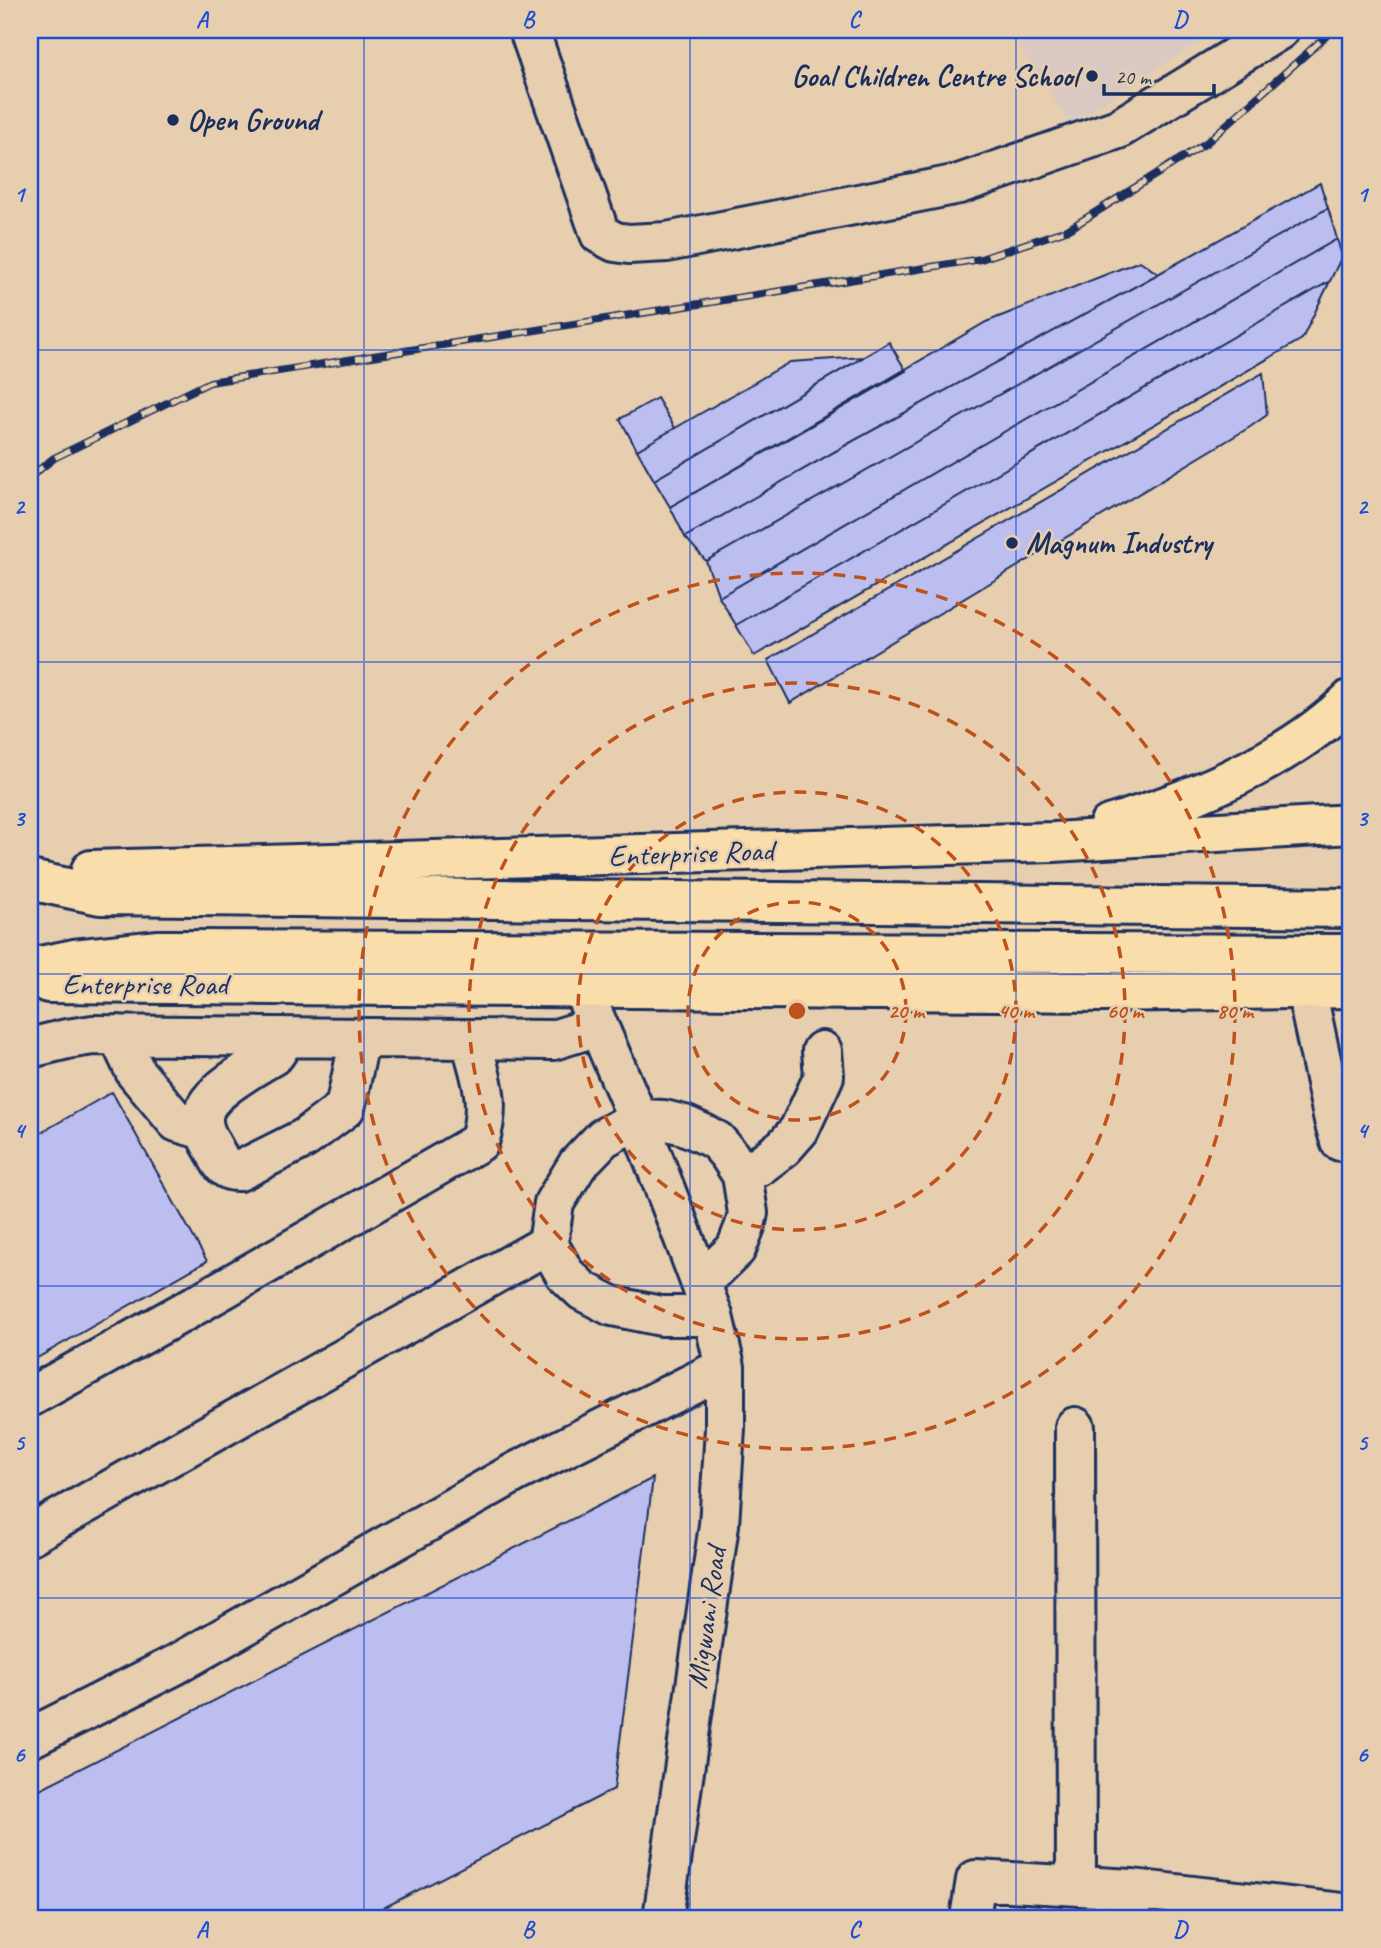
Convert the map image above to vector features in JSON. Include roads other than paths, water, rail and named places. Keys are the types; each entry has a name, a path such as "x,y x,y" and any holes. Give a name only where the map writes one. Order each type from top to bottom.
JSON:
{"main road":[{"path":"1054,842 1145,814 1216,786 1284,750 1313,731 1351,699"},
{"name":"Enterprise Road","path":"30,872 1054,842 1351,824"},
{"path":"30,880 100,895 1351,908"},
{"path":"30,968 74,959 159,950 1351,954"},
{"name":"Enterprise Road","path":"30,983 1089,992 1351,988"}],"street":[{"path":"529,30 600,234 615,242 629,244 667,242 959,184 1118,129 1279,30"},
{"name":"Migwani Road","path":"582,988 638,1119 707,1300 725,1367 725,1428 719,1525 663,1918"},
{"path":"1306,989 1340,1141"},
{"path":"30,1048 93,1035 553,1040 598,1026"},
{"path":"118,1035 136,1073 177,1122 204,1130"},
{"path":"282,1037 275,1054 218,1093 206,1105 202,1116 204,1130 225,1169 239,1171 305,1138 345,1108 360,1038"},
{"path":"30,1397 479,1142 484,1126 486,1101 471,1040"},
{"path":"742,1175 784,1147 799,1130 824,1076 822,1051"},
{"path":"638,1119 664,1120 684,1125 710,1138 729,1154 742,1175 748,1213 736,1249 707,1300 661,1316 612,1306 583,1291 565,1274 548,1244 554,1203 578,1164 603,1138 638,1119"},
{"path":"30,1535 548,1244"},
{"path":"30,1738 175,1665 516,1472 725,1367"},
{"path":"1075,1427 1076,1886"},
{"path":"970,1918 976,1880 1076,1886 1130,1904 1351,1914"}],"railway":[{"path":"30,477 54,458 210,382 981,259 1069,229 1206,143 1333,30"}],"place":[{"name":"Goal Children Centre School","path":"1092,76"},
{"name":"Open Ground","path":"173,120"},
{"name":"Magnum Industry","path":"1012,543"}]}
